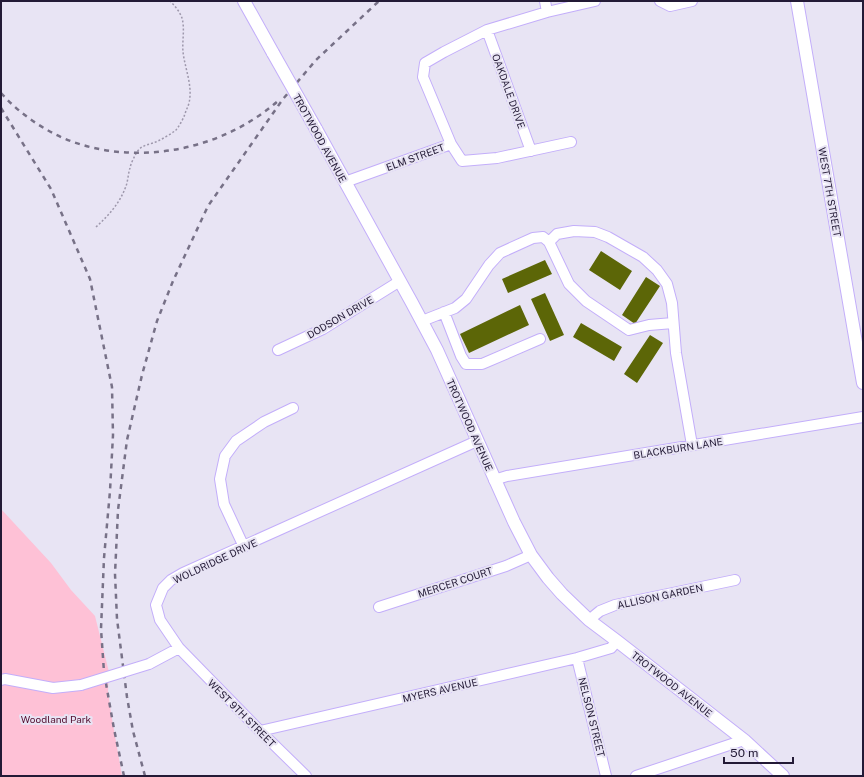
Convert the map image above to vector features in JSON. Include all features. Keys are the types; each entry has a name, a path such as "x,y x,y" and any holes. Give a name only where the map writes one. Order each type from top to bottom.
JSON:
{"main road":[{"name":"TROTWOOD AVENUE","path":"244,1 422,321 437,350 494,480 531,555 562,594 589,620 744,740 783,776"},
{"name":"WEST 7TH STREET","path":"797,1 859,342 863,383"}],"street":[{"path":"545,1 547,12"},
{"path":"451,144 423,77 425,63 487,30 547,12 595,1"},
{"path":"660,1 670,6 692,1"},
{"name":"OAKDALE DRIVE","path":"487,30 531,151"},
{"name":"ELM STREET","path":"345,182 451,144 462,161 497,158 570,142"},
{"path":"549,242 557,234 574,231 595,232 608,237 644,257 657,270 667,284 672,303 676,354 692,445"},
{"path":"422,321 454,308 466,299 489,265 500,253 533,238 543,237 549,242 569,284 586,301 629,330 649,325 673,324"},
{"name":"DODSON DRIVE","path":"278,350 323,329 400,281"},
{"path":"444,312 461,356 466,364 482,364 540,339"},
{"path":"244,547 224,504 220,479 225,456 236,440 264,422 293,408"},
{"name":"BLACKBURN LANE","path":"494,480 507,476 863,418"},
{"name":"WOLDRIDGE DRIVE","path":"179,648 160,620 156,605 163,588 171,580 183,573 244,547 477,441"},
{"name":"MERCER COURT","path":"379,607 506,566 531,555"},
{"name":"ALLISON GARDEN","path":"589,620 600,611 615,605 735,580"},
{"name":"MYERS AVENUE","path":"260,731 577,658 611,648 617,641"},
{"path":"1,680 5,679 53,688 81,685 149,664 179,648"},
{"name":"WEST 9TH STREET","path":"179,648 306,776"},
{"name":"NELSON STREET","path":"577,658 606,776"},
{"path":"636,776 744,740"}],"path":[{"path":"96,227 112,211 121,199 127,185 130,168 139,149 142,146 168,136 177,129 189,104 189,82 183,53 182,18 179,11 170,1"}],"green space":[{"name":"Woodland Park","path":"1,509 51,563 71,590 95,616 109,672 108,691 122,776 1,776"}],"building":[{"path":"601,251 632,271 620,290 589,270"},
{"path":"545,260 552,274 508,293 502,279"},
{"path":"646,277 660,286 635,324 622,315"},
{"path":"545,293 564,335 550,341 531,299"},
{"path":"520,305 529,325 469,353 460,334"},
{"path":"581,323 622,347 614,361 573,337"},
{"path":"650,335 663,343 637,383 624,374"}],"railway":[{"path":"145,776 133,731 127,697 117,619 115,574 118,510 127,440 142,375 157,321 173,281 208,206 283,99 316,60 379,1"},
{"path":"1,93 22,113 37,124 63,138 90,147 119,152 148,153 176,149 204,142 231,132 256,118 279,100"},
{"path":"1,108 51,189 90,279 112,387 113,435 104,558 101,629 104,672 124,776"}]}
